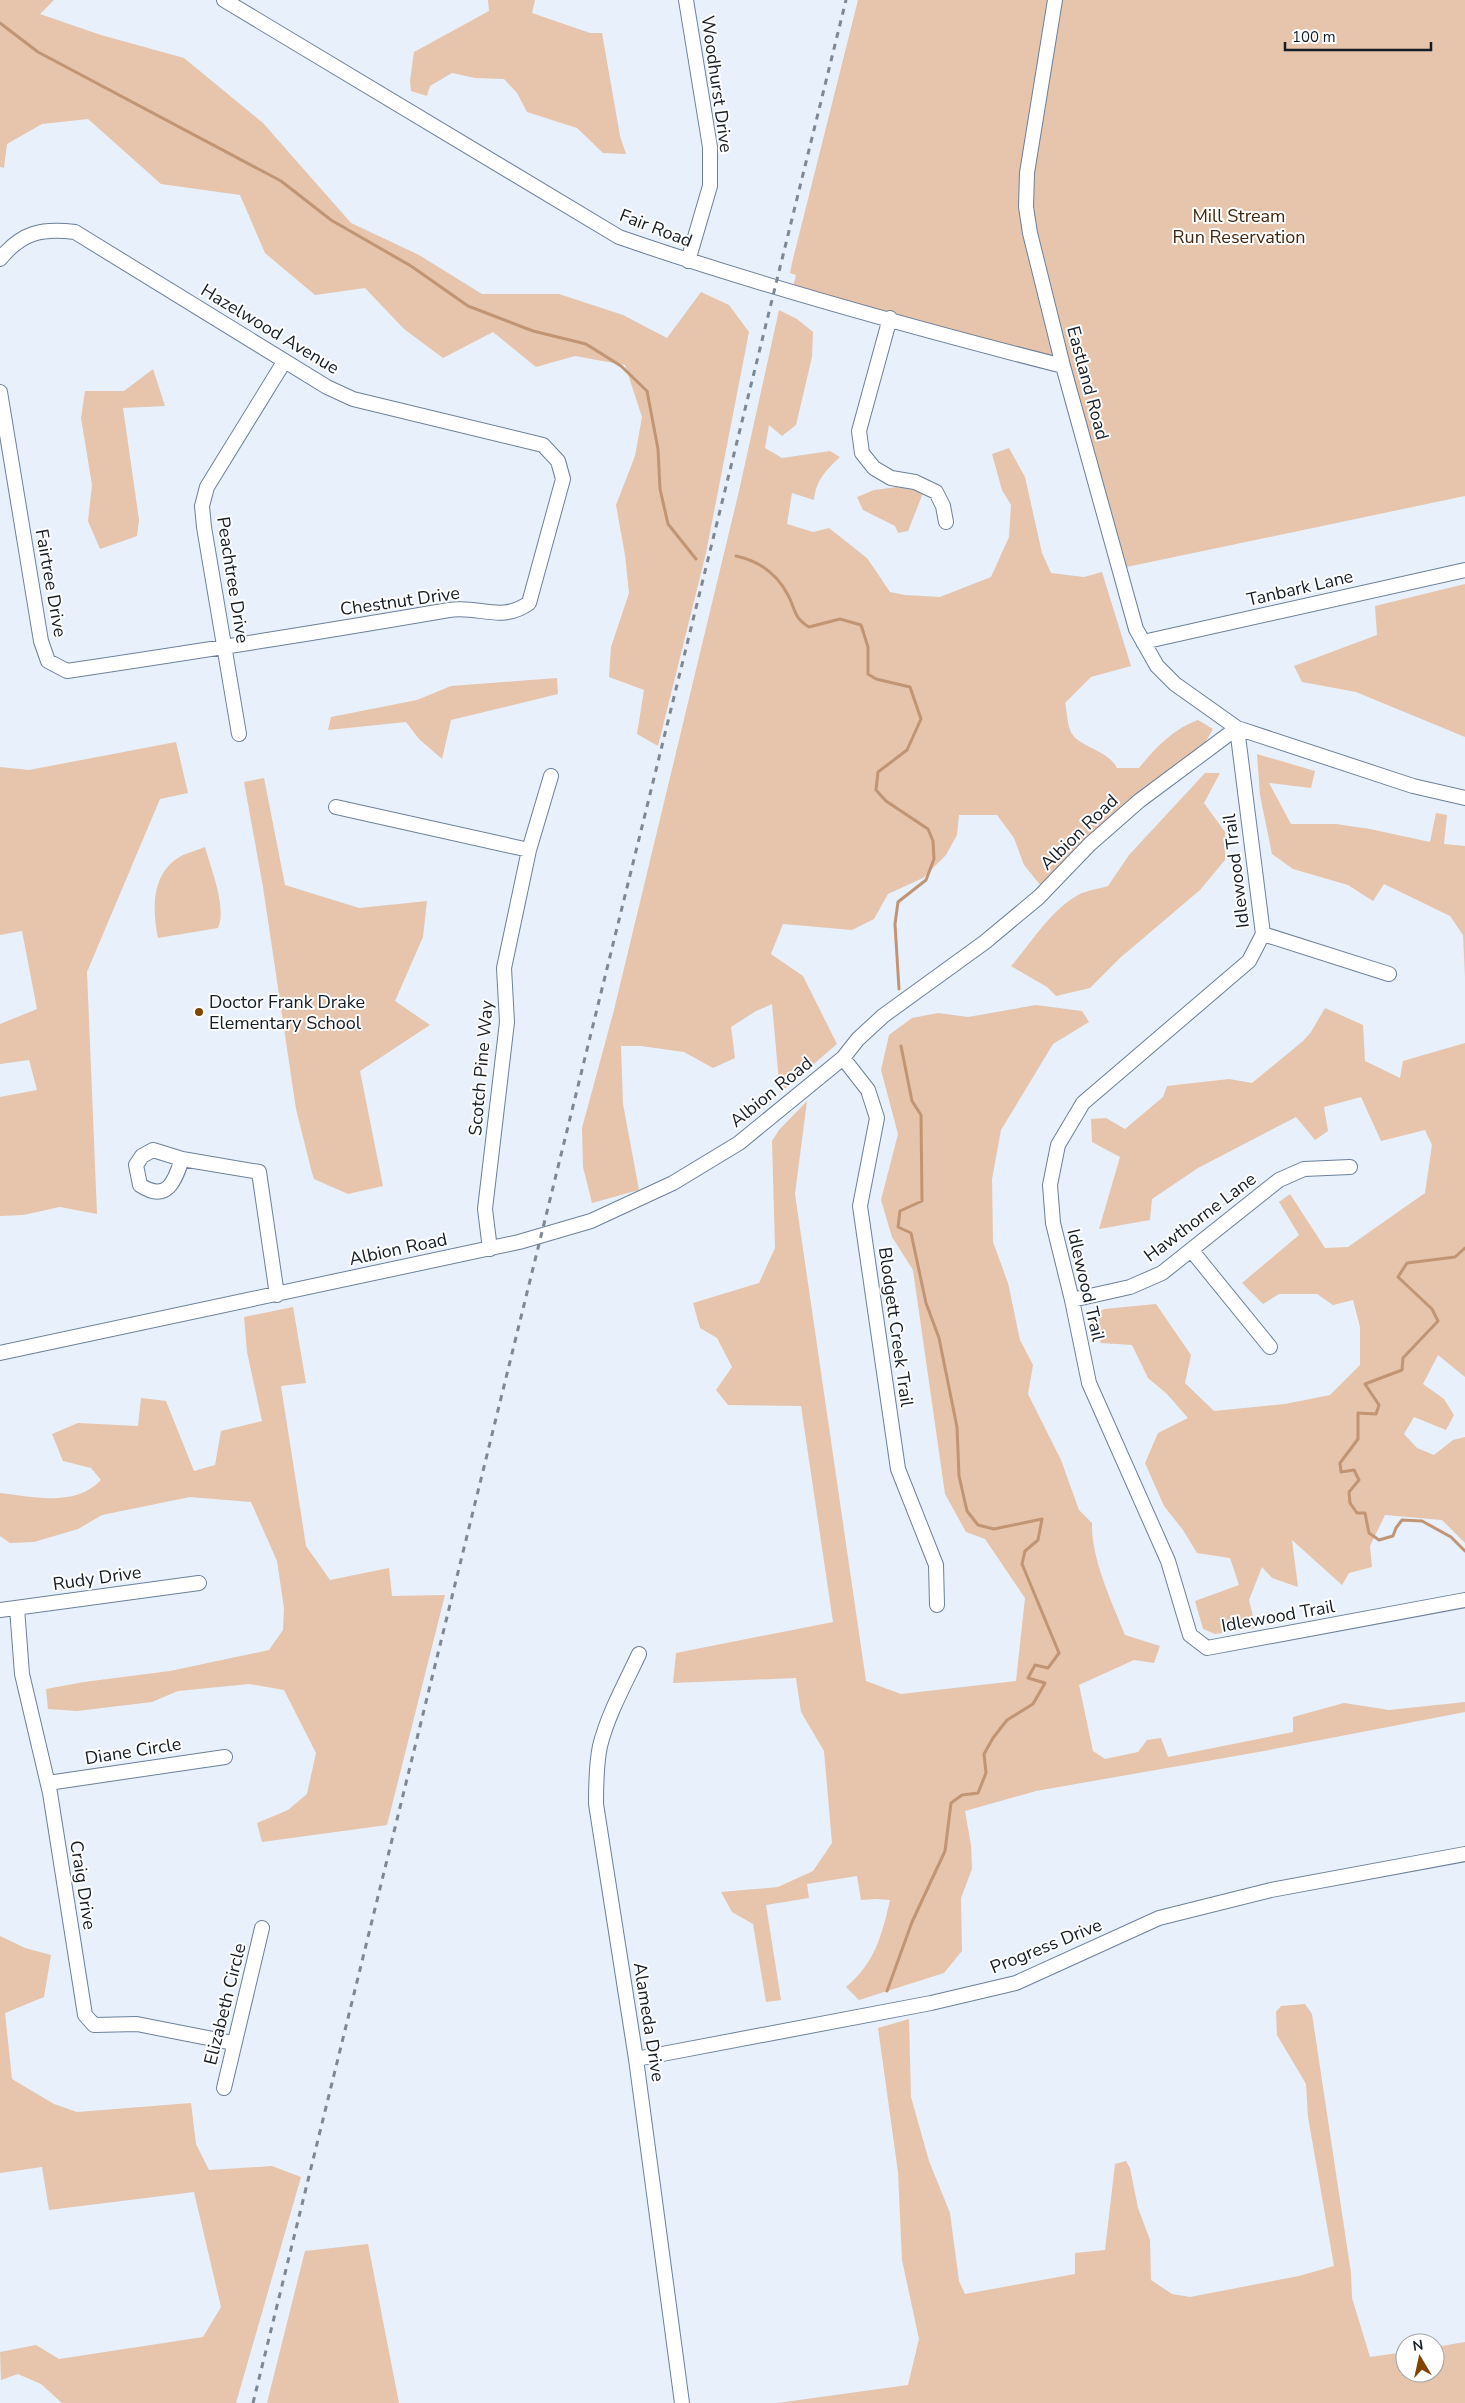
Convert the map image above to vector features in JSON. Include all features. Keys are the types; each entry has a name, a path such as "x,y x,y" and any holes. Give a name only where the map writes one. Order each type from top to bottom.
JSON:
{"street":[{"name":"Fair Road","path":"224,0 619,237 688,261 1063,366"},
{"name":"Woodhurst Drive","path":"686,0 710,147 710,186 688,261"},
{"name":"Eastland Road","path":"1055,0 1025,190 1030,233 1063,366 1136,629 1157,666 1174,684 1237,728"},
{"name":"Hazelwood Avenue","path":"0,259 12,244 32,233 54,230 75,232 284,362 353,399 543,445"},
{"path":"890,318 859,431 862,453 874,468 890,478 915,482 936,492 943,506 946,522"},
{"name":"Peachtree Drive","path":"239,734 202,506 207,487 284,362"},
{"name":"Fairtree Drive","path":"0,392 2,422 41,642 48,661 67,671 225,648"},
{"name":"Chestnut Drive","path":"225,648 459,609 506,614 519,610 529,603 563,479 558,461 543,445"},
{"name":"Tanbark Lane","path":"1143,642 1465,570"},
{"path":"1237,728 1413,786 1465,798"},
{"name":"Idlewood Trail","path":"1237,728 1263,934 1249,961 1083,1103 1058,1145 1050,1185 1053,1223 1072,1300 1089,1383 1168,1561 1190,1635 1207,1648 1465,1600"},
{"name":"Albion Road","path":"0,1353 277,1295 542,1236 591,1221 673,1183 739,1143 843,1058 858,1038 883,1016 985,942 1039,897 1090,844 1139,801 1237,728"},
{"name":"Scotch Pine Way","path":"490,1248 485,1209 507,1022 504,968 529,850 550,776"},
{"path":"336,807 529,850"},
{"path":"1263,934 1390,974"},
{"name":"Blodgett Creek Trail","path":"843,1058 868,1090 877,1118 860,1206 898,1470 936,1565 937,1605"},
{"path":"182,1159 259,1172 277,1295"},
{"name":"Hawthorne Lane","path":"1072,1300 1130,1287 1162,1272 1192,1251 1279,1180 1304,1169 1350,1167"},
{"path":"1192,1251 1270,1346"},
{"name":"Rudy Drive","path":"0,1610 199,1583"},
{"name":"Craig Drive","path":"17,1608 22,1674 48,1784 85,2015 94,2025 137,2024 233,2043"},
{"name":"Alameda Drive","path":"639,1654 608,1718 596,1772 596,1804 636,2059 682,2403"},
{"name":"Diane Circle","path":"48,1784 225,1757"},
{"name":"Progress Drive","path":"636,2059 931,2003 1006,1985 1159,1918 1271,1890 1465,1854"},
{"name":"Elizabeth Circle","path":"224,2088 233,2043 262,1928"}],"green space":[{"path":"0,0 54,0 40,14 101,35 184,58 263,123 351,223 419,255 482,294 559,294 623,315 667,338 701,292 729,305 749,332 706,553 658,746 637,734 644,690 609,677 611,647 629,593 625,555 616,505 635,456 642,417 625,365 575,356 536,367 493,332 443,358 404,329 365,288 315,295 265,253 240,195 161,184 88,119 42,124 7,144 4,168 0,167"},
{"path":"488,0 535,0 532,13 590,33 602,33 620,136 626,154 603,153 577,128 527,112 517,93 504,79 475,78 452,73 430,86 427,96 411,91 410,81 414,52 489,11"},
{"name":"Mill Stream Run Reservation","path":"858,0 1465,0 1465,496 1117,569 1064,369 792,291 796,275 790,273 792,263"},
{"path":"779,310 797,319 813,332 812,357 796,425 782,436 769,425 765,448 782,458 830,451 840,457 822,476 814,500 792,493 787,524 813,532 829,528 867,558 890,592 940,597 991,577 1009,537 1011,505 1002,490 992,454 1009,448 1025,477 1042,553 1051,573 1084,577 1102,572 1131,666 1091,677 1065,703 1069,727 1073,736 1107,756 1117,768 1139,768 1151,753 1180,728 1198,720 1213,729 1205,743 1041,886 1024,865 1014,838 997,815 959,815 957,835 946,855 923,878 888,894 874,919 852,930 783,924 771,954 803,976 837,1044 780,1093 772,1004 756,1011 731,1027 735,1058 713,1068 684,1052 641,1046 621,1046 623,1104 639,1190 592,1203 583,1167 582,1128 614,1010 739,491"},
{"path":"153,369 165,406 123,408 139,520 137,536 100,549 88,521 92,485 81,418 85,391 124,391"},
{"path":"897,487 914,489 923,493 908,531 898,533 895,526 863,510 857,497 874,490"},
{"path":"1465,584 1465,737 1356,692 1302,682 1294,666 1377,635 1375,606"},
{"path":"557,678 558,694 451,720 442,759 419,739 406,722 328,730 331,717 417,700 451,686"},
{"path":"176,742 188,793 160,799 87,972 97,1214 60,1207 23,1215 0,1216 0,1097 37,1090 29,1060 0,1064 0,1024 37,1009 22,931 0,935 0,767 29,770"},
{"path":"1257,754 1315,771 1311,788 1269,783 1291,824 1336,824 1430,842 1436,813 1447,815 1444,844 1465,846 1465,977 1463,935 1450,916 1384,884 1373,901 1348,885 1293,869 1272,854 1260,795"},
{"path":"1205,773 1220,773 1204,803 1225,832 1225,860 1200,890 1120,958 1090,988 1056,996 1047,987 1011,966 1058,910 1082,893 1108,886 1129,855"},
{"path":"264,778 285,885 359,908 427,901 423,937 395,1001 430,1025 360,1071 383,1186 348,1194 314,1179 312,1173 296,1109 263,887 244,782"},
{"path":"205,847 221,910 218,928 158,938 155,903 159,881 172,862 183,855"},
{"path":"1036,1005 1082,1011 1089,1022 1053,1044 1001,1130 992,1179 993,1242 1008,1283 1020,1340 1033,1365 1028,1394 1061,1460 1079,1510 1092,1523 1095,1551 1099,1566 1125,1635 1160,1646 1154,1663 1134,1660 1079,1685 1093,1751 1105,1759 1138,1752 1147,1740 1161,1738 1168,1757 1293,1732 1293,1717 1344,1703 1389,1710 1465,1702 1465,1712 1264,1751 1036,1791 965,1811 971,1845 972,1869 961,1898 962,1951 944,1973 859,2000 846,1987 856,1978 871,1958 884,1925 890,1900 861,1900 857,1876 807,1884 809,1898 766,1905 781,2000 766,2002 753,1924 732,1912 721,1892 778,1887 813,1871 832,1843 824,1751 801,1712 796,1678 673,1683 676,1653 833,1622 801,1406 728,1405 716,1390 732,1367 717,1338 700,1328 693,1303 759,1283 775,1248 772,1141 779,1130 807,1101 795,1194 866,1681 901,1694 1016,1681 1025,1598 985,1539 966,1532 945,1494 913,1270 892,1237 881,1200 898,1134 881,1070 889,1035 912,1018 938,1013 968,1017"},
{"path":"1325,1008 1363,1025 1365,1061 1400,1078 1403,1061 1465,1043 1465,1377 1438,1355 1423,1384 1444,1399 1454,1415 1446,1430 1414,1417 1404,1434 1417,1448 1434,1455 1453,1440 1465,1437 1465,1543 1442,1520 1385,1515 1370,1546 1372,1567 1349,1573 1342,1585 1292,1540 1298,1587 1272,1578 1262,1567 1249,1600 1256,1628 1215,1634 1203,1629 1195,1601 1239,1585 1230,1558 1197,1553 1183,1530 1164,1506 1145,1463 1158,1433 1188,1418 1167,1394 1148,1378 1132,1345 1101,1343 1089,1319 1104,1309 1156,1304 1191,1355 1185,1383 1214,1411 1285,1404 1330,1395 1360,1365 1360,1327 1353,1300 1333,1305 1317,1294 1279,1294 1263,1304 1242,1283 1299,1235 1279,1202 1290,1194 1325,1248 1348,1247 1425,1193 1432,1145 1425,1130 1381,1141 1361,1097 1324,1107 1328,1131 1315,1140 1296,1117 1198,1168 1152,1199 1150,1220 1099,1229 1120,1157 1092,1142 1091,1119 1106,1118 1125,1129 1163,1097 1167,1086 1229,1079 1252,1083 1303,1041 1311,1032"},
{"path":"293,1307 306,1383 281,1386 306,1546 330,1580 389,1568 392,1596 445,1595 387,1825 262,1842 257,1823 288,1810 307,1794 316,1753 284,1690 249,1684 178,1691 152,1702 77,1711 48,1709 46,1689 170,1671 269,1650 283,1630 284,1608 277,1561 251,1502 190,1497 102,1515 78,1529 34,1542 10,1543 0,1536 0,1493 54,1498 79,1494 91,1488 101,1480 91,1468 63,1461 52,1434 78,1423 138,1426 141,1398 166,1401 194,1471 215,1465 221,1431 262,1421 247,1352 244,1317"},
{"path":"0,1936 25,1948 51,1955 44,1997 5,2013 12,2079 54,2104 77,2112 191,2103 196,2144 209,2170 272,2166 301,2177 236,2403 62,2403 41,2384 18,2374 1,2380 0,2352 36,2345 59,2359 203,2337 221,2307 194,2192 49,2210 42,2167 0,2173"},
{"path":"1305,2004 1312,2014 1351,2273 1352,2298 1370,2357 1395,2353 1395,2383 1445,2383 1445,2345 1465,2342 1465,2403 777,2403 908,2385 919,2339 902,2260 898,2172 878,2028 909,2019 911,2097 929,2161 950,2213 959,2281 965,2294 1075,2274 1075,2253 1105,2250 1115,2164 1126,2161 1130,2168 1138,2208 1150,2240 1151,2280 1172,2294 1190,2297 1299,2276 1334,2266 1308,2117 1306,2084 1277,2035 1276,2012 1281,2006"},
{"path":"368,2244 399,2403 267,2403 305,2251"}],"waterway":[{"path":"0,23 38,52 281,181 331,220 411,266 468,306 533,331 586,344 621,366 647,391 658,449 660,489 668,524 696,559"},
{"path":"736,556 760,565 773,575 784,588 797,616 809,627 840,619 861,625 868,647 868,674 876,679 910,687 921,719 907,750 878,772 876,790 886,801 928,829 933,841 934,859 926,880 898,902 895,924 899,989"},
{"path":"887,1991 912,1922 945,1851 951,1803 962,1795 978,1793 986,1773 984,1754 993,1738 1007,1720 1033,1704 1045,1683 1028,1678 1035,1665 1048,1668 1059,1653 1022,1564 1025,1551 1038,1540 1042,1519 994,1529 978,1525 967,1511 959,1476 957,1427 939,1338 926,1303 911,1233 898,1227 900,1211 922,1201 921,1115 912,1101 901,1046"},
{"path":"1465,1248 1455,1257 1407,1263 1398,1277 1432,1309 1438,1321 1403,1358 1402,1370 1365,1384 1379,1405 1376,1414 1358,1413 1358,1439 1340,1463 1341,1472 1354,1470 1359,1480 1349,1492 1350,1503 1357,1513 1365,1513 1369,1533 1379,1540 1393,1536 1402,1520 1422,1521 1451,1537 1465,1551"}],"railway":[{"path":"253,2403 846,0"}],"place":[{"name":"Doctor Frank Drake Elementary School","path":"199,1012"}]}
